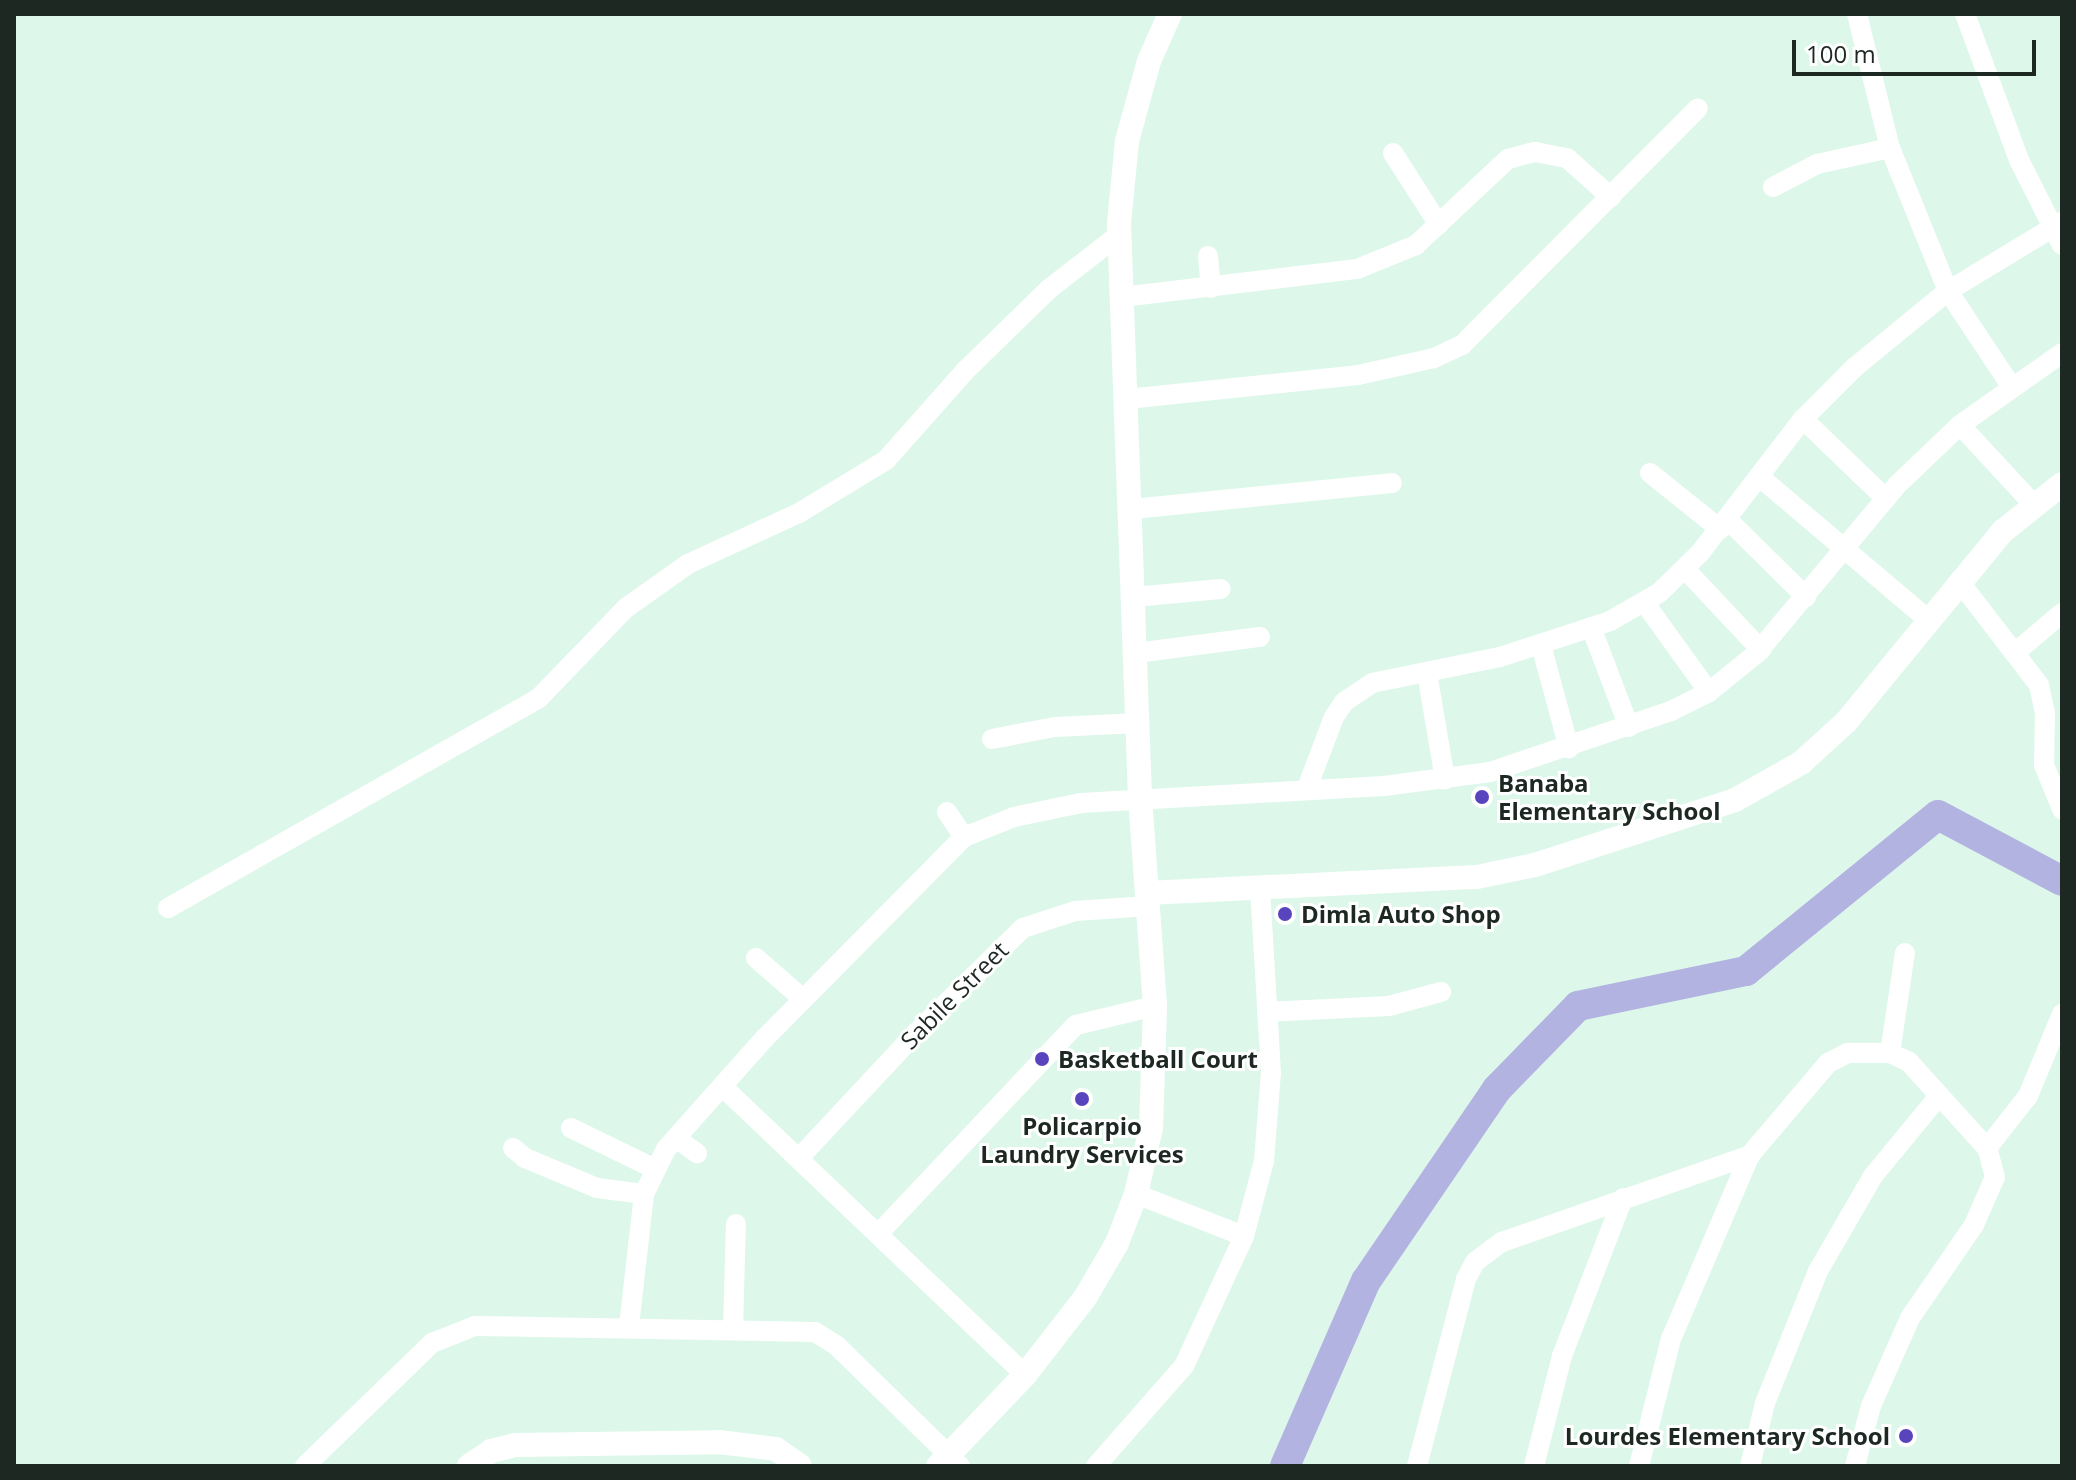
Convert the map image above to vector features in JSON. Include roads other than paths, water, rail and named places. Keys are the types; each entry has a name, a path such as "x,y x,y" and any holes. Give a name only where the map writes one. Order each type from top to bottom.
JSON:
{"street":[{"path":"313,1463 444,1334 475,1326 629,1326 815,1332 837,1346 949,1462 1025,1375 1085,1298 1117,1243 1136,1194 1151,1128 1155,1006 1140,797 1120,234 1127,141 1149,61 1170,14"},
{"path":"1857,14 1890,148 1948,291 2011,386"},
{"path":"1307,788 1324,738 1344,702 1372,683 1541,645 1591,627 1644,602 1685,569 1761,478 1803,419 1855,367 1948,291 2058,232 2019,160 1965,14"},
{"path":"1127,399 1358,375 1434,358 1486,324 1698,108"},
{"path":"1773,187 1817,164 1890,148"},
{"path":"1122,297 1357,269 1416,245 1508,159 1535,152 1567,158 1611,197"},
{"path":"1393,153 1439,225"},
{"path":"168,908 538,699 626,608 688,564 799,513 875,467 1049,289 1120,234"},
{"path":"1208,256 1211,288"},
{"path":"629,1326 644,1194 655,1169 676,1138 803,999 964,837 1014,817 1140,797 1445,779 1569,748 1629,727 1709,692 1761,650 1886,499 1960,425 2011,386 2062,353"},
{"path":"1803,419 1886,499"},
{"path":"1960,425 2034,505"},
{"path":"1650,473 1724,524 1806,597"},
{"path":"1761,478 1927,619"},
{"path":"1132,509 1392,483"},
{"path":"1148,900 1477,877 1535,865 1735,800 1801,763 1846,722 1959,581 2034,505 2062,484"},
{"path":"1685,569 1761,650"},
{"path":"1959,581 2016,652 2043,699 2044,765 2062,809"},
{"path":"1134,597 1221,589"},
{"path":"1644,602 1709,692"},
{"path":"2016,652 2062,613"},
{"path":"1591,627 1629,727"},
{"path":"1136,653 1260,637"},
{"path":"1541,645 1569,748"},
{"path":"1427,673 1445,779"},
{"path":"992,739 1055,727 1138,723"},
{"path":"947,812 964,837"},
{"path":"1096,1466 1184,1366 1244,1236 1264,1161 1271,1073 1260,890"},
{"name":"Sabile Street","path":"799,1158 916,1033 1023,928 1075,911 1148,900"},
{"path":"1890,1053 1905,953"},
{"path":"756,958 803,999"},
{"path":"1267,1012 1389,1006 1441,992"},
{"path":"879,1233 1076,1025 1155,1006"},
{"path":"1987,1148 2028,1096 2062,1014"},
{"path":"1639,1466 1671,1339 1750,1155 1828,1063 1848,1053 1890,1053 1909,1062 1987,1148 1995,1177 1974,1225 1910,1318 1871,1406 1855,1466"},
{"path":"723,1087 1025,1375"},
{"path":"1750,1466 1765,1403 1818,1271 1873,1176 1939,1096"},
{"path":"571,1128 655,1169"},
{"path":"676,1138 697,1153"},
{"path":"513,1148 525,1158 597,1188 644,1194"},
{"path":"1417,1466 1445,1345 1475,1262 1502,1242 1750,1155"},
{"path":"1136,1194 1244,1236"},
{"path":"1534,1466 1562,1356 1623,1198"},
{"path":"733,1329 736,1224"},
{"path":"469,1466 491,1451 527,1444 705,1442 764,1446 800,1466"}],"waterway":[{"path":"1285,1466 1366,1281 1497,1089 1578,1006 1746,971 1938,815 2062,881"}],"place":[{"name":"Banaba Elementary School","path":"1482,797"},
{"name":"Dimla Auto Shop","path":"1285,914"},
{"name":"Basketball Court","path":"1042,1059"},
{"name":"Policarpio Laundry Services","path":"1082,1099"},
{"name":"Lourdes Elementary School","path":"1906,1436"}]}
